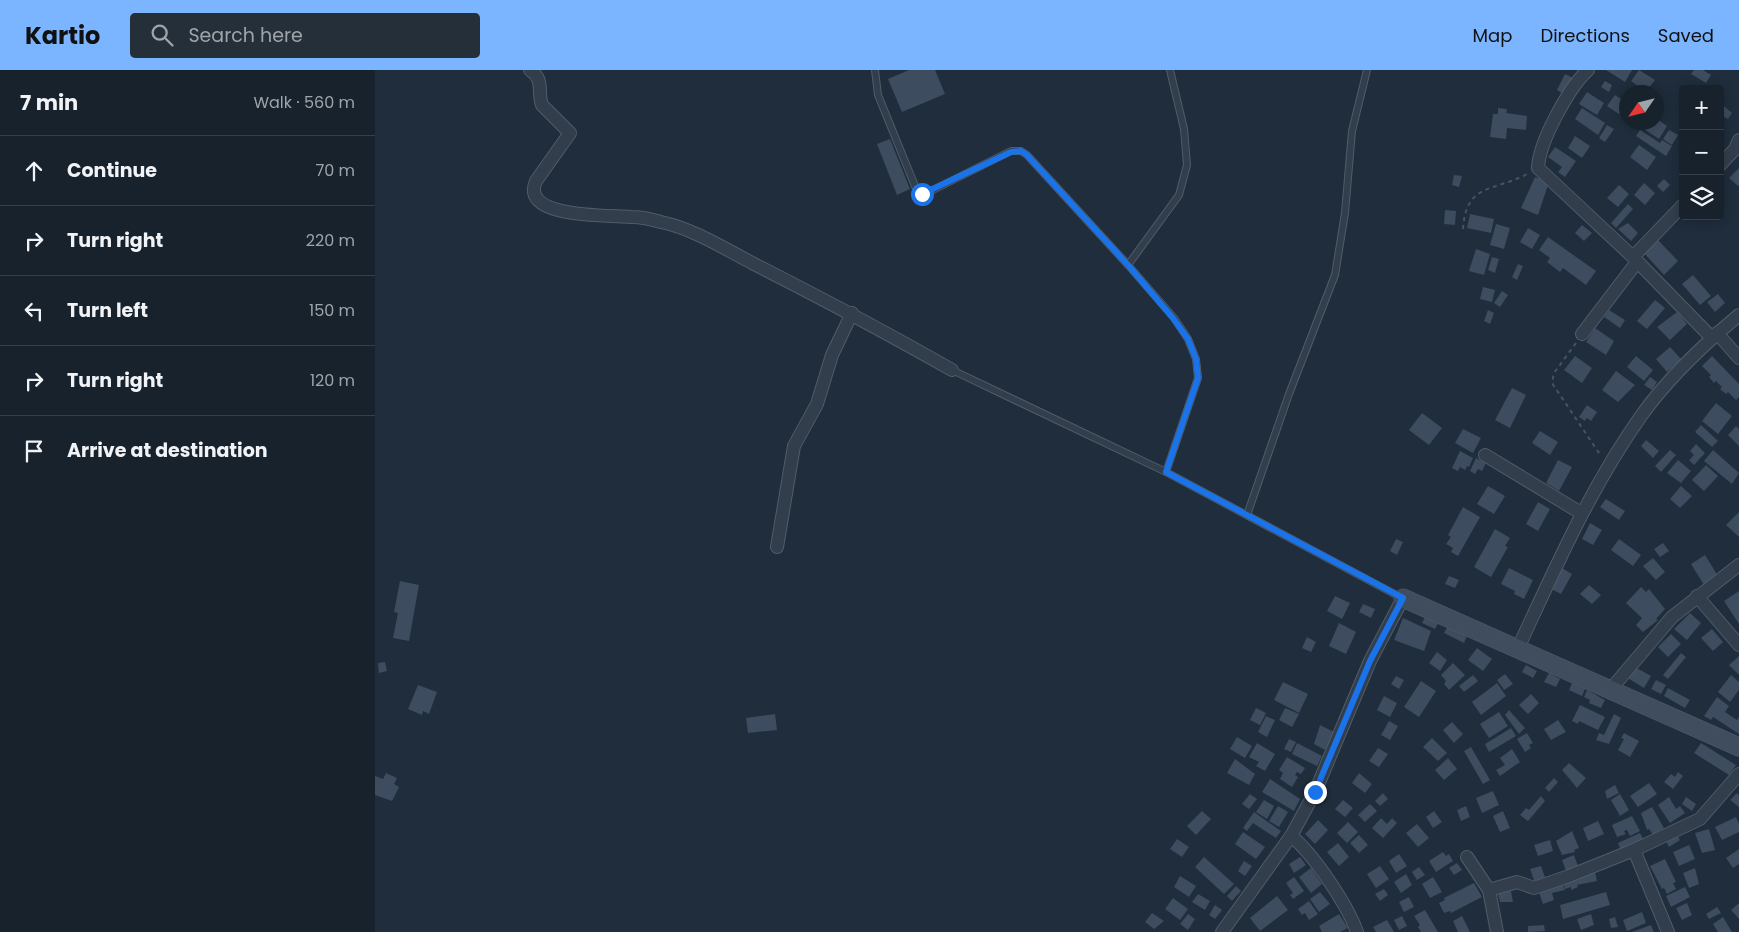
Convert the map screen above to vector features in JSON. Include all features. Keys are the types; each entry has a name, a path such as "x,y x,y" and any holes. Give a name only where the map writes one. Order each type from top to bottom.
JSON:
{"street":[{"path":"531,70 541,83 542,105 570,133 536,181 533,188 534,195 539,202 578,214 648,219 683,229 852,313 953,370"},
{"path":"1588,70 1581,76 1560,109 1538,160 1537,168 1739,358"},
{"path":"1724,161 1735,149 1739,140"},
{"path":"1582,334 1635,259 1679,210"},
{"path":"777,547 794,446 817,404 832,355 852,313"},
{"path":"1517,648 1581,513 1642,415 1714,335 1739,315"},
{"path":"1485,455 1581,513"},
{"path":"1611,689 1672,617 1739,565"},
{"path":"1697,596 1739,645"},
{"path":"1225,931 1291,836 1315,792 1370,661 1403,598 1611,689 1739,748"},
{"path":"1489,890 1517,882 1534,888 1634,850 1700,819 1739,774"},
{"path":"1291,836 1305,847 1314,859 1357,932"},
{"path":"1634,850 1668,932"},
{"path":"1467,857 1489,890 1497,932"}],"lane":[{"path":"875,70 878,95 917,191 922,194 927,193 1011,152 1021,151 1027,155 1128,265 1173,318 1188,339 1196,359 1198,378 1166,472"},
{"path":"1128,265 1179,195 1187,165 1184,129 1170,70"},
{"path":"1247,515 1289,394 1335,275 1345,213 1352,131 1367,70"},
{"path":"953,370 1166,472 1403,598"}],"path":[{"path":"1463,229 1464,212 1473,196 1498,184 1519,178 1537,168"},
{"path":"1582,334 1554,373 1551,383 1608,467"}],"building":[{"path":"909,70 935,70 945,94 902,112 888,79"},
{"path":"1606,70 1632,70 1625,82"},
{"path":"1639,70 1655,80 1651,85 1636,85 1631,81"},
{"path":"1694,70 1703,70 1711,75 1706,83 1691,74"},
{"path":"1565,74 1573,78 1565,95 1557,90"},
{"path":"1605,81 1612,85 1609,92 1601,87"},
{"path":"1587,92 1604,103 1597,115 1579,104"},
{"path":"1615,95 1619,98 1619,114 1607,106"},
{"path":"1724,106 1732,113 1728,119 1724,116"},
{"path":"1498,108 1507,109 1506,113 1527,116 1526,130 1507,128 1506,139 1490,137 1493,114 1498,114"},
{"path":"1582,108 1605,123 1598,135 1575,119"},
{"path":"1664,124 1667,126 1659,139 1646,130 1664,130"},
{"path":"1607,125 1614,129 1605,142 1599,138"},
{"path":"1640,130 1660,143 1662,140 1672,146 1666,156 1636,136"},
{"path":"1669,130 1678,135 1672,145 1663,139"},
{"path":"1575,136 1590,146 1582,158 1568,148"},
{"path":"890,139 910,189 897,195 877,144"},
{"path":"1639,145 1656,157 1647,170 1630,157"},
{"path":"1555,147 1576,161 1565,177 1558,172 1562,167 1548,157"},
{"path":"1739,168 1739,185 1738,186 1729,178"},
{"path":"1454,175 1462,176 1459,187 1452,185"},
{"path":"1535,177 1549,182 1538,215 1521,208"},
{"path":"1664,179 1670,185 1663,192 1657,186"},
{"path":"1644,183 1655,193 1645,205 1634,195"},
{"path":"1619,185 1629,194 1618,207 1607,198"},
{"path":"1628,204 1633,209 1616,228 1611,223"},
{"path":"1445,210 1456,211 1455,225 1444,224"},
{"path":"1470,214 1494,219 1491,233 1467,228"},
{"path":"1628,223 1638,233 1631,241 1618,229"},
{"path":"1496,224 1510,228 1504,249 1490,245"},
{"path":"1582,225 1592,233 1584,241 1575,233"},
{"path":"1528,228 1540,235 1532,249 1520,242"},
{"path":"1548,237 1596,271 1586,285 1563,268 1560,272 1547,262 1550,258 1539,250"},
{"path":"1658,240 1678,261 1664,275 1644,253"},
{"path":"1476,249 1490,254 1484,275 1469,271"},
{"path":"1492,257 1499,259 1495,273 1488,270"},
{"path":"1518,264 1523,266 1517,280 1512,277"},
{"path":"1693,275 1711,296 1700,305 1682,284"},
{"path":"1483,287 1495,290 1492,302 1480,299"},
{"path":"1502,291 1508,295 1500,307 1494,303"},
{"path":"1718,294 1725,303 1715,312 1707,302"},
{"path":"1655,300 1665,308 1647,329 1637,321"},
{"path":"1488,310 1494,313 1490,324 1484,321"},
{"path":"1609,310 1625,320 1620,328 1604,317"},
{"path":"1677,312 1687,324 1670,340 1657,327"},
{"path":"1595,328 1614,341 1606,355 1586,342"},
{"path":"1670,347 1681,359 1667,372 1656,359"},
{"path":"1575,356 1592,368 1582,383 1564,370"},
{"path":"1636,356 1653,370 1644,381 1627,367"},
{"path":"1712,356 1739,384 1739,397 1736,400 1728,392 1726,394 1720,389 1722,387 1716,381 1714,383 1709,377 1711,375 1702,366"},
{"path":"1616,371 1635,385 1618,402 1602,390"},
{"path":"1650,377 1657,382 1652,390 1644,385"},
{"path":"1512,388 1526,395 1510,428 1495,420"},
{"path":"1716,403 1732,416 1718,434 1702,421"},
{"path":"1587,405 1597,412 1591,421 1587,418 1585,421 1579,417"},
{"path":"1422,413 1442,428 1429,445 1409,430"},
{"path":"1701,425 1718,441 1712,447 1695,432"},
{"path":"1736,426 1739,429 1739,446 1728,435"},
{"path":"1463,429 1481,438 1473,453 1455,443"},
{"path":"1540,431 1558,442 1550,455 1532,443"},
{"path":"1646,440 1659,451 1653,458 1641,446"},
{"path":"1696,444 1705,453 1694,465 1689,460 1694,455 1690,451"},
{"path":"1670,450 1676,455 1661,472 1655,466"},
{"path":"1713,450 1739,473 1732,484 1704,461"},
{"path":"1460,451 1473,458 1469,467 1467,466 1465,470 1460,467 1458,471 1452,468"},
{"path":"1476,458 1486,463 1482,471 1478,469 1475,474 1470,471"},
{"path":"1558,460 1572,467 1559,491 1546,483"},
{"path":"1678,460 1691,471 1681,483 1667,473"},
{"path":"1706,465 1718,476 1704,491 1692,480"},
{"path":"1488,486 1505,496 1494,514 1477,504"},
{"path":"1681,486 1692,496 1680,508 1670,499"},
{"path":"1606,499 1625,511 1619,520 1600,507"},
{"path":"1538,502 1550,509 1538,531 1526,524"},
{"path":"1463,507 1480,517 1458,556 1451,552 1453,548 1446,544 1451,537 1448,535"},
{"path":"1739,512 1739,537 1726,525"},
{"path":"1590,523 1602,530 1593,545 1582,539"},
{"path":"1495,529 1510,538 1505,546 1508,547 1491,577 1474,567"},
{"path":"1396,539 1403,542 1397,555 1390,551"},
{"path":"1619,539 1641,555 1633,566 1611,550"},
{"path":"1663,543 1669,551 1660,557 1654,549"},
{"path":"1705,555 1718,576 1704,585 1691,564"},
{"path":"1653,558 1665,572 1656,580 1643,566"},
{"path":"1509,568 1533,580 1524,599 1514,594 1515,591 1501,584"},
{"path":"1562,568 1572,574 1561,594 1551,589"},
{"path":"1449,576 1459,580 1455,588 1445,584"},
{"path":"400,581 419,585 409,641 393,638 398,613 394,612"},
{"path":"1589,585 1601,595 1592,604 1580,594"},
{"path":"1641,587 1646,592 1649,589 1665,609 1656,619 1658,620 1643,632 1636,625 1642,618 1626,603"},
{"path":"1739,591 1739,624 1724,601"},
{"path":"1335,596 1350,603 1342,619 1327,611"},
{"path":"1363,604 1375,609 1371,618 1359,612"},
{"path":"1690,613 1701,623 1687,640 1674,629"},
{"path":"1426,615 1439,622 1435,629 1422,623"},
{"path":"1403,618 1431,631 1424,651 1394,640"},
{"path":"1339,623 1356,632 1346,654 1329,646"},
{"path":"1448,626 1467,636 1464,643 1444,633"},
{"path":"1712,629 1723,642 1713,651 1701,638"},
{"path":"1671,634 1681,644 1668,657 1658,647"},
{"path":"1307,637 1316,642 1311,652 1302,648"},
{"path":"1477,648 1492,659 1483,671 1468,660"},
{"path":"1437,652 1447,660 1440,671 1429,663"},
{"path":"1681,653 1686,657 1668,679 1663,675"},
{"path":"1739,656 1739,675 1729,665"},
{"path":"385,662 387,671 379,673 378,663"},
{"path":"1453,663 1465,675 1449,690 1444,684 1446,681 1441,675"},
{"path":"1526,665 1537,671 1533,678 1522,672"},
{"path":"1633,666 1651,676 1644,688 1626,677"},
{"path":"1549,673 1560,679 1556,687 1544,682"},
{"path":"1505,674 1513,684 1504,690 1497,680"},
{"path":"1473,675 1478,681 1464,692 1459,686"},
{"path":"1731,675 1739,682 1739,690 1730,702 1718,692"},
{"path":"1396,676 1404,680 1399,689 1391,684"},
{"path":"1656,680 1666,685 1661,694 1651,689"},
{"path":"1421,681 1436,691 1419,717 1404,707"},
{"path":"1283,682 1308,694 1299,713 1274,700"},
{"path":"1497,683 1506,696 1481,715 1472,702"},
{"path":"1572,683 1585,689 1582,696 1569,690"},
{"path":"418,685 437,692 429,714 423,711 422,715 408,709"},
{"path":"1668,688 1690,700 1685,708 1664,696"},
{"path":"1587,690 1605,700 1601,708 1589,703 1590,700 1584,697"},
{"path":"1531,694 1539,703 1528,714 1519,705"},
{"path":"1384,696 1397,703 1390,717 1377,710"},
{"path":"1717,697 1729,706 1725,712 1737,720 1739,717 1739,734 1713,717 1711,720 1704,716"},
{"path":"1580,705 1605,717 1598,730 1579,721 1578,724 1572,721"},
{"path":"1256,708 1266,713 1260,725 1250,720"},
{"path":"1285,708 1299,714 1292,727 1279,720"},
{"path":"1509,710 1525,728 1519,734 1505,715"},
{"path":"1499,712 1508,726 1489,738 1480,724"},
{"path":"775,714 777,730 748,733 746,718"},
{"path":"1614,714 1621,718 1609,744 1596,740 1599,733 1604,735"},
{"path":"1266,716 1275,720 1267,737 1258,732"},
{"path":"1558,720 1566,732 1551,740 1544,729"},
{"path":"1389,721 1398,726 1390,740 1381,735"},
{"path":"1452,722 1463,734 1454,743 1443,730"},
{"path":"1320,725 1334,732 1325,750 1314,744"},
{"path":"1511,728 1516,736 1489,752 1485,744"},
{"path":"1527,733 1533,743 1529,745 1531,748 1525,752 1517,739"},
{"path":"1624,733 1639,741 1630,757 1618,750 1624,739 1621,738"},
{"path":"1237,737 1252,746 1245,758 1230,749"},
{"path":"1432,738 1447,753 1438,761 1423,747"},
{"path":"1289,739 1296,742 1291,752 1284,749"},
{"path":"1257,743 1275,754 1265,771 1256,766 1259,762 1249,757"},
{"path":"1297,743 1322,756 1317,766 1292,754"},
{"path":"1701,743 1736,765 1729,775 1694,753"},
{"path":"1471,747 1490,780 1483,784 1464,751"},
{"path":"1378,748 1388,754 1379,767 1369,761"},
{"path":"1512,749 1520,762 1500,776 1496,770 1505,765 1500,758"},
{"path":"1287,757 1305,768 1301,774 1297,772 1295,775 1298,777 1292,787 1280,779 1283,773 1279,770"},
{"path":"1448,758 1457,769 1444,780 1435,770"},
{"path":"1235,759 1255,774 1249,785 1227,773"},
{"path":"1569,763 1586,778 1577,788 1562,770"},
{"path":"1678,772 1683,776 1673,789 1664,782 1671,774 1675,777"},
{"path":"386,773 397,778 394,784 399,787 392,801 375,795 375,776 383,779"},
{"path":"1359,773 1372,784 1365,793 1352,783"},
{"path":"1554,778 1558,782 1549,792 1545,788"},
{"path":"1270,779 1300,799 1294,811 1262,792"},
{"path":"1649,783 1657,794 1638,807 1630,796"},
{"path":"1615,785 1619,793 1607,799 1605,791"},
{"path":"1493,791 1499,805 1482,813 1476,798"},
{"path":"1383,793 1388,799 1380,806 1375,801"},
{"path":"1737,793 1739,795 1739,807 1730,800"},
{"path":"1250,794 1257,799 1249,809 1242,804"},
{"path":"1620,794 1629,810 1620,816 1611,800"},
{"path":"1541,796 1545,801 1528,821 1520,815 1526,808 1529,810"},
{"path":"1669,797 1676,809 1680,806 1685,813 1670,823 1658,805"},
{"path":"1686,797 1696,804 1692,811 1682,804"},
{"path":"1264,800 1274,806 1267,819 1256,812"},
{"path":"1343,800 1353,808 1345,817 1335,809"},
{"path":"1370,804 1377,811 1365,822 1358,815"},
{"path":"1278,806 1288,812 1279,827 1269,821"},
{"path":"1466,806 1470,817 1461,821 1457,810"},
{"path":"1652,807 1664,828 1653,835 1649,829 1647,830 1641,813"},
{"path":"1202,811 1211,819 1196,835 1187,826"},
{"path":"1434,811 1442,822 1433,828 1426,817"},
{"path":"1503,811 1510,828 1500,832 1493,816"},
{"path":"1254,812 1281,831 1276,838 1253,823 1247,831 1243,828"},
{"path":"1632,816 1640,831 1630,836 1627,830 1624,831 1626,834 1617,837 1612,825"},
{"path":"1736,817 1739,824 1739,832 1722,840 1715,827"},
{"path":"1381,818 1387,824 1392,818 1397,823 1383,838 1372,828"},
{"path":"1318,820 1328,830 1315,844 1305,834"},
{"path":"1598,821 1604,834 1588,841 1583,828"},
{"path":"1348,822 1358,832 1347,843 1337,833"},
{"path":"1417,824 1429,838 1418,847 1406,833"},
{"path":"1709,829 1715,850 1702,853 1695,833"},
{"path":"1572,831 1579,848 1574,850 1575,852 1562,855 1556,841"},
{"path":"1243,832 1265,847 1256,859 1235,844"},
{"path":"1640,833 1644,841 1621,851 1618,843"},
{"path":"1359,835 1368,845 1359,853 1350,843"},
{"path":"1677,835 1680,840 1669,847 1666,841"},
{"path":"1177,839 1189,847 1182,857 1170,849"},
{"path":"1550,840 1553,851 1538,856 1534,845"},
{"path":"1338,843 1349,857 1339,866 1327,852"},
{"path":"1689,845 1695,859 1679,866 1673,852"},
{"path":"1739,849 1739,864 1733,868 1726,858"},
{"path":"1443,852 1446,856 1449,854 1453,861 1436,872 1429,861"},
{"path":"1399,854 1407,866 1396,873 1389,861"},
{"path":"1574,855 1579,869 1567,874 1562,860"},
{"path":"1204,857 1234,884 1224,894 1195,867"},
{"path":"1300,857 1306,865 1294,873 1289,864"},
{"path":"1665,859 1676,882 1673,883 1676,889 1667,894 1664,888 1662,889 1650,866"},
{"path":"1244,861 1252,866 1245,876 1238,871"},
{"path":"1457,863 1462,870 1454,875 1449,868"},
{"path":"1380,866 1389,879 1376,888 1367,874"},
{"path":"1541,866 1546,880 1535,883 1530,869"},
{"path":"1419,867 1425,875 1417,880 1412,872"},
{"path":"1311,868 1322,884 1311,893 1299,877"},
{"path":"1695,868 1699,884 1689,888 1683,873"},
{"path":"1595,872 1597,881 1577,885 1578,887 1571,890 1571,887 1565,889 1563,882"},
{"path":"1406,874 1412,885 1401,893 1394,882"},
{"path":"1180,876 1196,886 1189,897 1174,887"},
{"path":"1294,877 1304,891 1293,899 1290,895 1293,893 1286,883"},
{"path":"1433,877 1442,892 1430,898 1422,884"},
{"path":"1562,882 1565,890 1552,893 1554,900 1543,904 1538,890"},
{"path":"1474,883 1482,897 1451,913 1450,911 1444,913 1439,903 1445,900 1444,898"},
{"path":"1236,886 1241,891 1232,901 1227,896"},
{"path":"1685,887 1690,897 1671,907 1666,896"},
{"path":"1384,889 1388,895 1380,901 1375,894"},
{"path":"1511,891 1513,902 1500,902 1498,894"},
{"path":"1320,892 1330,904 1319,912 1310,899"},
{"path":"1606,892 1610,905 1563,919 1560,905"},
{"path":"1198,894 1210,901 1205,910 1192,902"},
{"path":"1277,896 1288,910 1260,931 1250,918"},
{"path":"1409,897 1414,907 1404,912 1399,902"},
{"path":"1173,898 1188,909 1180,920 1165,909"},
{"path":"1309,901 1318,914 1309,920 1305,913 1302,915 1298,909"},
{"path":"1687,903 1692,915 1682,920 1676,908"},
{"path":"1739,903 1739,919 1731,910"},
{"path":"1215,905 1222,910 1215,919 1209,915"},
{"path":"1717,907 1721,913 1709,919 1706,914"},
{"path":"1425,910 1438,932 1421,932 1418,927 1420,925 1414,916"},
{"path":"1642,912 1646,923 1627,931 1623,920"},
{"path":"1152,913 1164,921 1154,929 1145,922"},
{"path":"1188,914 1195,919 1188,930 1180,924"},
{"path":"1339,914 1348,928 1340,932 1322,932 1319,926"},
{"path":"1591,914 1594,925 1581,930 1577,919"},
{"path":"1402,916 1407,926 1399,930 1394,920"},
{"path":"1462,916 1470,932 1458,932 1453,921"},
{"path":"1615,917 1618,927 1611,928 1609,919"},
{"path":"1723,917 1732,932 1718,932 1713,924"},
{"path":"1387,920 1394,932 1376,932 1373,927"},
{"path":"1544,925 1545,931 1528,932 1528,926"},
{"path":"1651,925 1654,932 1632,932"}],"route":[{"path":"922,194 1011,152 1021,151 1027,155 1128,265 1173,318 1188,339 1196,359 1198,378 1166,472 1403,598 1370,661 1315,792"}]}
